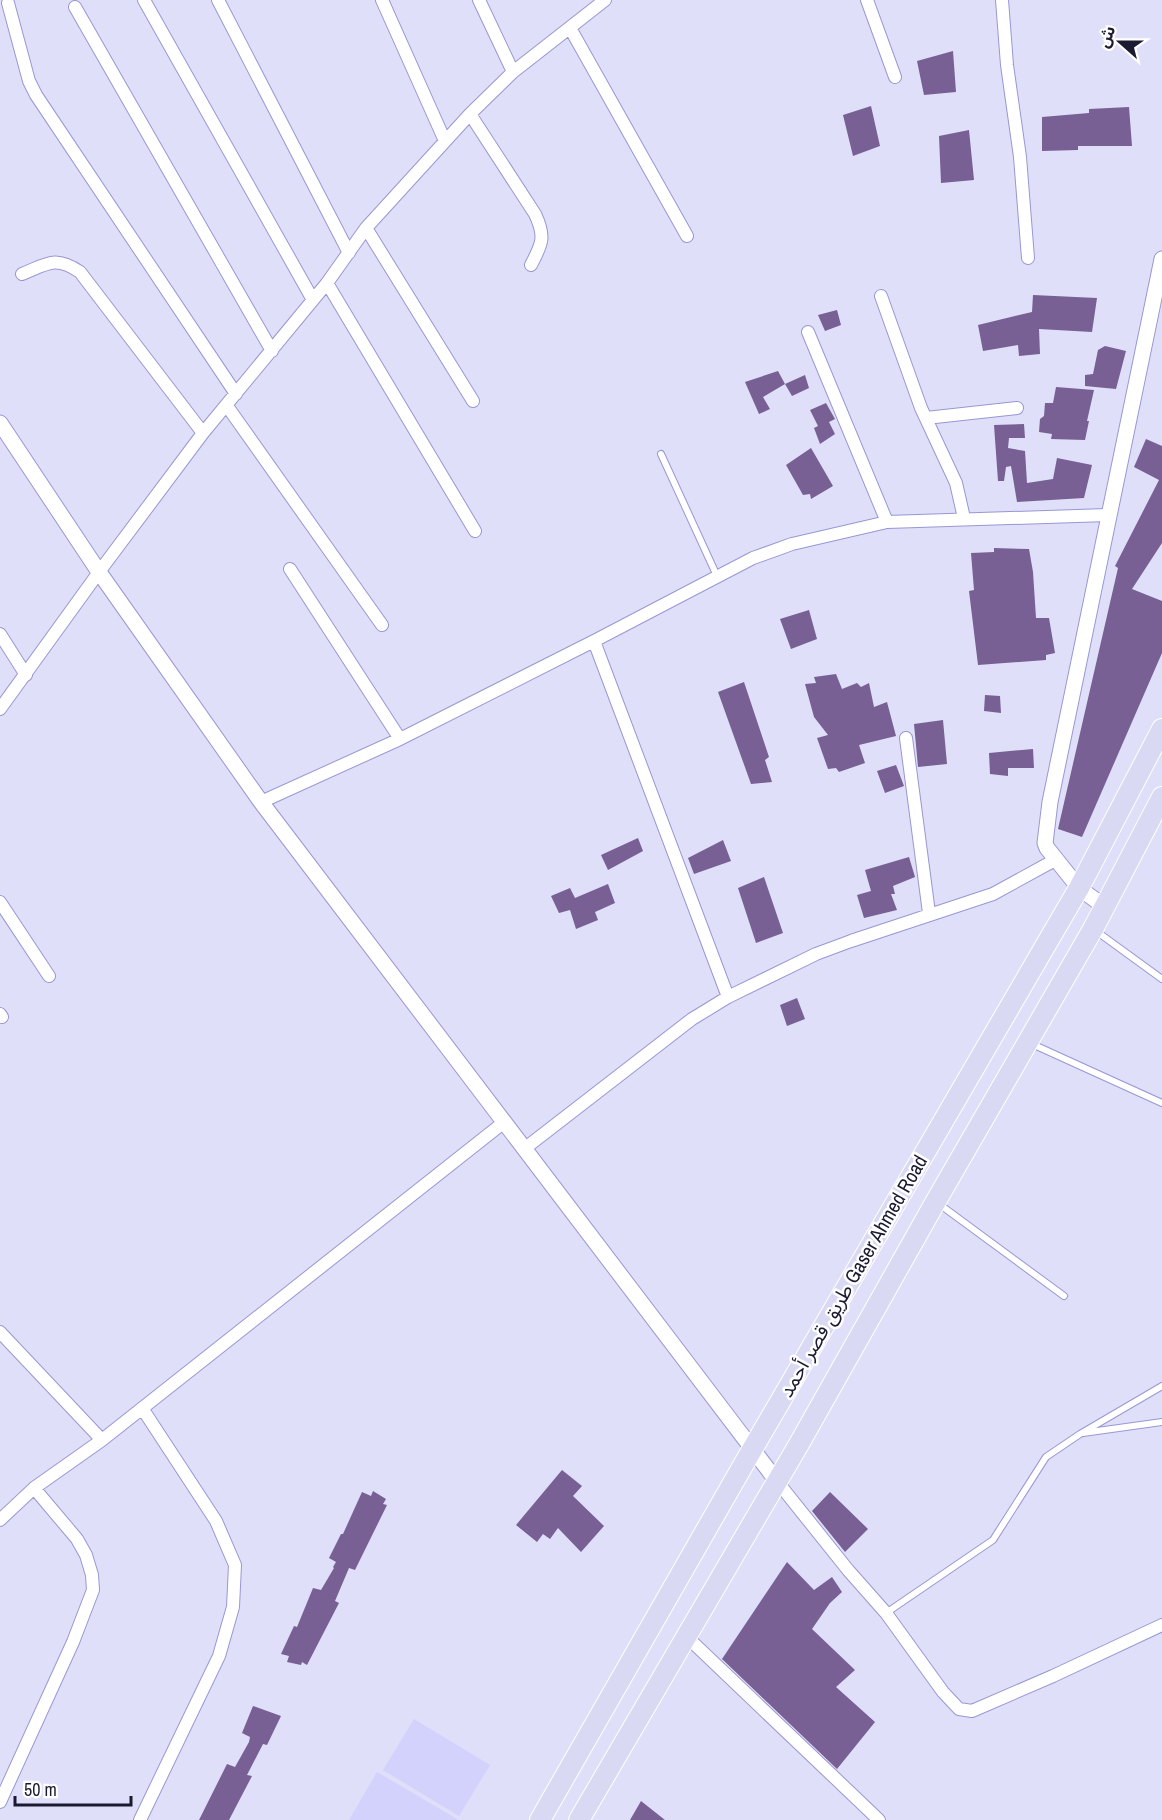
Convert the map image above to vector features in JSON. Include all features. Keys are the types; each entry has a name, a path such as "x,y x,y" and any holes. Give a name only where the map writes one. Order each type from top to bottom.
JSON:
{"main road":[{"name":"طريق قصر أحمد Gaser Ahmed Road","path":"540,1820 1078,888 1162,729"},
{"name":"طريق قصر أحمد Gaser Ahmed Road","path":"579,1820 799,1444 936,1201 1156,821 1162,797"}],"street":[{"path":"144,0 313,300"},
{"path":"218,0 349,253"},
{"path":"382,0 446,141"},
{"path":"479,0 513,72"},
{"path":"867,0 895,77"},
{"path":"1002,0 1007,65 1020,157 1028,258"},
{"path":"0,710 203,433 327,283 366,228 470,114 513,72 570,28 599,2"},
{"path":"8,3 29,81 36,95 236,394"},
{"path":"75,7 272,351"},
{"path":"570,28 687,236"},
{"path":"470,114 536,214 542,229 540,248 531,265"},
{"path":"366,228 473,401"},
{"path":"1106,907 1078,888 1055,860 1045,843 1050,802 1162,259"},
{"path":"22,274 54,262 63,262 80,272 203,433"},
{"path":"327,283 475,531"},
{"path":"880,296 926,418 956,483 964,518"},
{"path":"808,332 887,522"},
{"path":"227,406 382,625"},
{"path":"926,418 1017,408"},
{"path":"0,423 99,572 261,802 776,1480 848,1570 886,1613 943,1692 959,1709 972,1711 1162,1626"},
{"path":"261,802 400,739 753,558 792,544 887,522 1108,515"},
{"path":"290,569 400,739"},
{"path":"0,634 26,675"},
{"path":"594,641 729,997"},
{"path":"906,738 929,913"},
{"path":"524,1149 692,1019 729,997 816,954 929,913 993,894 1055,860"},
{"path":"0,902 49,976"},
{"path":"0,1520 34,1488 102,1440 503,1123"},
{"path":"0,1332 102,1440"},
{"path":"140,1820 219,1656 233,1607 235,1565 216,1521 142,1408"},
{"path":"0,1802 73,1642 93,1590 92,1575 82,1547 34,1488"},
{"path":"686,1636 879,1820"}],"lane":[{"path":"661,454 717,576"},
{"path":"1093,929 1162,979"},
{"path":"1028,1042 1162,1103"},
{"path":"936,1201 1064,1296"},
{"path":"886,1613 993,1540 1046,1457 1080,1434 1162,1386"},
{"path":"1080,1434 1162,1422"}],"shaded area":[{"path":"414,1719 490,1765 459,1816 383,1770"},
{"path":"377,1772 457,1819 457,1820 349,1820"}],"building":[{"path":"953,51 956,92 924,95 917,61"},
{"path":"871,106 880,146 853,156 843,115"},
{"path":"1129,107 1132,146 1078,146 1078,150 1042,151 1042,117 1089,113 1089,109"},
{"path":"969,130 974,180 941,183 939,136"},
{"path":"1033,295 1097,298 1092,332 1039,329 1040,354 1019,356 1018,345 983,351 978,325 1032,312"},
{"path":"837,310 841,325 825,331 818,315"},
{"path":"1105,346 1126,351 1116,389 1085,386 1085,375 1093,374 1098,350"},
{"path":"778,371 785,384 763,397 770,409 759,414 745,382"},
{"path":"805,375 809,388 792,396 785,384"},
{"path":"1056,387 1094,390 1085,440 1051,439 1052,434 1039,432 1045,403 1053,403"},
{"path":"826,403 835,419 829,422 835,434 820,444 814,428 818,426 810,410"},
{"path":"1024,424 1025,438 1009,438 1008,448 1025,451 1027,483 1053,479 1057,458 1092,465 1084,498 1017,502 1011,466 1006,467 1004,481 998,481 994,425"},
{"path":"1146,439 1162,446 1162,543 1132,589 1162,601 1162,653 1082,837 1058,829 1118,568 1115,566 1159,480 1134,467"},
{"path":"811,448 833,486 811,499 810,494 803,495 786,465"},
{"path":"994,548 1029,549 1036,618 1049,618 1055,653 1046,655 1046,660 978,665 969,591 974,590 971,553 994,552"},
{"path":"809,610 817,639 791,649 780,619"},
{"path":"836,674 842,689 857,683 861,687 869,683 874,707 887,702 896,736 859,745 865,763 839,772 836,768 828,769 817,738 828,735 814,717 805,684 816,683 814,677"},
{"path":"744,682 769,757 765,760 772,782 751,784 718,692"},
{"path":"985,695 1000,696 1001,713 984,711"},
{"path":"943,720 947,764 918,767 914,724"},
{"path":"1033,749 1034,768 1008,768 1008,776 990,774 989,753"},
{"path":"896,765 904,786 885,793 877,771"},
{"path":"638,838 643,851 608,870 601,855"},
{"path":"723,840 731,861 694,874 688,858"},
{"path":"909,857 915,877 893,886 895,894 891,894 897,910 864,918 857,895 871,891 865,870"},
{"path":"764,877 783,933 756,943 738,888"},
{"path":"608,884 615,903 595,912 598,920 576,929 570,910 559,913 551,896 570,888 575,898"},
{"path":"797,998 805,1019 787,1026 780,1005"},
{"path":"562,1470 582,1486 573,1496 604,1526 581,1552 558,1528 550,1539 543,1534 537,1542 516,1525"},
{"path":"373,1491 386,1499 383,1504 387,1505 355,1570 349,1568 335,1601 339,1603 307,1665 302,1662 301,1665 287,1662 289,1656 281,1654 294,1626 297,1627 313,1588 321,1590 334,1568 336,1562 329,1558 362,1492 371,1496"},
{"path":"830,1492 868,1529 845,1552 812,1511"},
{"path":"787,1562 814,1590 832,1577 842,1592 830,1603 812,1629 855,1670 836,1687 875,1722 837,1769 722,1659"},
{"path":"253,1706 281,1716 267,1745 263,1744 247,1775 252,1776 229,1820 199,1820 227,1764 235,1767 249,1742 250,1737 242,1733"},
{"path":"641,1801 665,1820 630,1820"}]}
